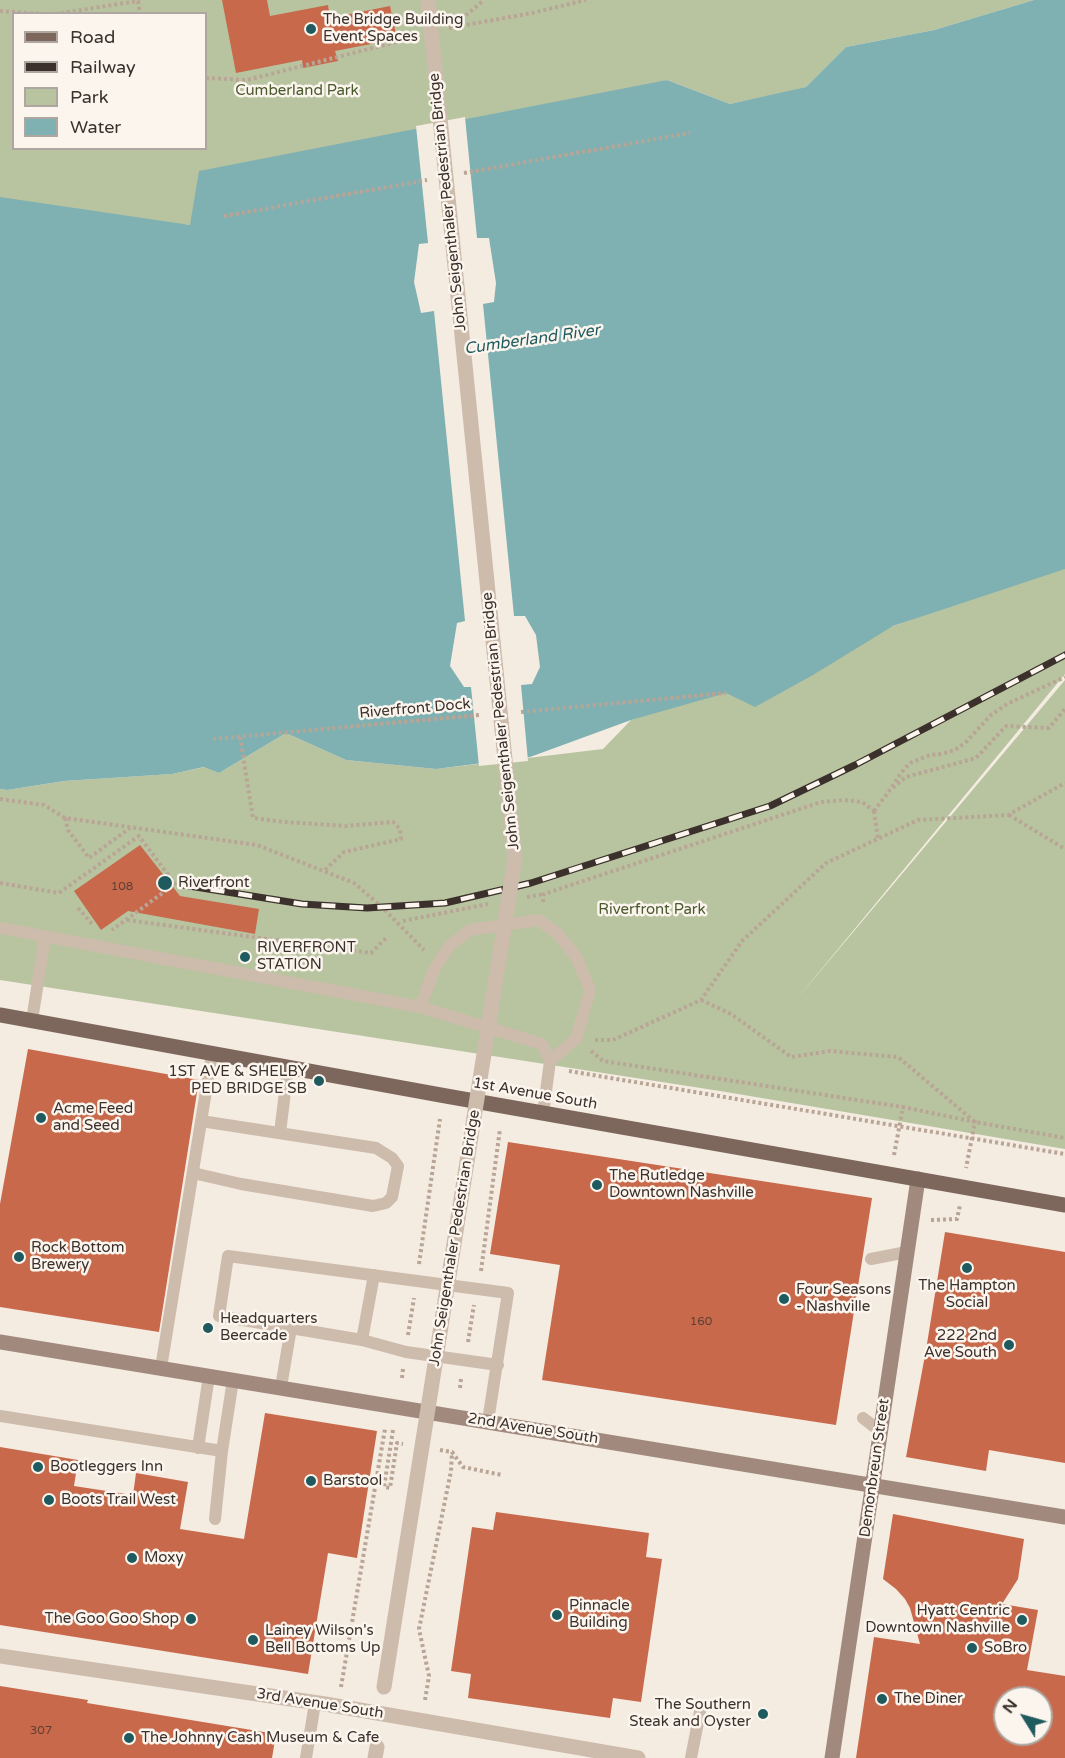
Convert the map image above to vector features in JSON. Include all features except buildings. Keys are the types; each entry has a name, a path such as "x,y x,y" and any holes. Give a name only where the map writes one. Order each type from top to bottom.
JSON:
{"main road":[{"name":"1st Avenue South","path":"0,1015 543,1114 1065,1205"}],"street":[{"name":"John Seigenthaler Pedestrian Bridge","path":"384,1687 514,858 428,0"},
{"name":"Demonbreun Street","path":"832,1758 918,1179"},
{"name":"2nd Avenue South","path":"0,1342 1065,1517"},
{"name":"3rd Avenue South","path":"0,1656 315,1703 633,1758"}],"lane":[{"path":"420,1008 435,968 450,945 470,930 539,920 557,933 577,958 590,990 576,1039 549,1065"},
{"path":"0,928 420,1008 542,1044 549,1065 543,1114"},
{"path":"33,1020 45,938"},
{"path":"161,1368 212,1053"},
{"path":"280,1133 288,1067"},
{"path":"193,1173 241,1184 373,1206 386,1203 392,1197 398,1166 392,1158 376,1148 201,1121"},
{"path":"871,1259 907,1252"},
{"path":"488,1421 498,1365 508,1293 228,1256 219,1316 362,1340 406,1352 498,1365"},
{"path":"362,1340 374,1275"},
{"path":"281,1387 291,1328"},
{"path":"198,1448 209,1376"},
{"path":"215,1519 233,1380"},
{"path":"0,1416 222,1451"},
{"path":"863,1418 881,1432"},
{"path":"306,1758 315,1703"},
{"path":"691,1758 700,1712"}],"path":[{"path":"67,12 138,0"},
{"path":"450,28 484,0"},
{"path":"439,31 586,0"},
{"path":"207,78 247,80 416,37"},
{"path":"874,811 910,763 924,757 955,750 966,742 991,715 1007,704 1065,677"},
{"path":"512,712 726,693"},
{"path":"890,790 906,777 976,758 1006,726 1049,728 1065,709"},
{"name":"Riverfront Dock","path":"213,739 488,714"},
{"path":"240,737 253,818 346,826 393,822 400,829 401,839 344,852 324,871"},
{"path":"576,1039 613,1040 701,1000 742,941 826,863 918,820 1008,815 1065,783"},
{"path":"0,799 44,805 65,818 257,845 324,871 354,883 382,907 430,957 435,968"},
{"path":"523,898 544,894 821,802 844,800 862,802 874,811 878,839"},
{"path":"1008,815 1065,849"},
{"path":"65,818 68,830 89,858 131,828"},
{"path":"0,883 58,892 139,836 175,884 111,931"},
{"path":"539,920 544,894"},
{"path":"404,921 491,904"},
{"path":"78,908 97,929"},
{"path":"126,920 371,953 388,936"},
{"path":"701,1000 731,1014 791,1058 830,1051 898,1057 975,1122"},
{"path":"576,1039 603,1061 903,1107 1065,1138"},
{"path":"549,1065 1065,1154"},
{"path":"891,1174 903,1107"},
{"path":"402,1378 440,1119"},
{"path":"957,1219 975,1122"},
{"path":"459,1388 478,1289 500,1129"},
{"path":"341,1687 385,1429"},
{"path":"393,1430 384,1487 390,1488 398,1443 452,1452 463,1467 502,1475"},
{"path":"425,1700 429,1676 419,1629 451,1471 452,1452"}],"green space":[{"name":"Cumberland Park","path":"0,0 1034,0 934,30 846,47 806,87 730,104 667,80 190,225 0,213"},
{"name":"Riverfront Park","path":"1065,568 1065,674 796,1000 1065,680 1065,1149 720,1091 0,980 0,789 7,790 64,781 172,774 205,767 219,773 286,733 346,760 436,769 603,749 631,720 969,599"}],"water":[{"name":"Cumberland River","path":"1034,0 1065,0 1065,569 893,626 755,707 726,693 631,720 530,757 436,769 346,760 286,733 219,773 204,767 172,774 64,781 7,790 0,789 0,197 190,225 199,171 667,80 730,104 806,87 846,47 934,30"}],"pier":[{"path":"465,117 477,238 489,238 496,283 494,302 483,304 514,616 525,616 536,635 540,667 532,684 521,685 528,761 479,766 471,687 464,687 450,666 457,623 465,621 434,311 421,313 414,282 419,244 428,243 416,126"}],"railway":[{"path":"183,885 302,904 367,908 445,903 531,883 770,806 855,765 1065,655"}],"place":[{"name":"The Bridge Building Event Spaces","path":"311,29"},
{"name":"Riverfront","path":"165,883"},
{"name":"RIVERFRONT STATION","path":"245,957"},
{"name":"1ST AVE & SHELBY PED BRIDGE SB","path":"319,1081"},
{"name":"Acme Feed and Seed","path":"41,1118"},
{"name":"The Rutledge Downtown Nashville","path":"597,1185"},
{"name":"Rock Bottom Brewery","path":"19,1257"},
{"name":"The Hampton Social","path":"967,1268"},
{"name":"Four Seasons - Nashville","path":"784,1299"},
{"name":"Headquarters Beercade","path":"208,1328"},
{"name":"222 2nd Ave South","path":"1009,1345"},
{"name":"Bootleggers Inn","path":"38,1467"},
{"name":"Barstool","path":"311,1481"},
{"name":"Boots Trail West","path":"49,1500"},
{"name":"Moxy","path":"132,1558"},
{"name":"Pinnacle Building","path":"557,1615"},
{"name":"The Goo Goo Shop","path":"191,1619"},
{"name":"Hyatt Centric Downtown Nashville","path":"1022,1620"},
{"name":"Lainey Wilson's Bell Bottoms Up","path":"253,1640"},
{"name":"SoBro","path":"972,1648"},
{"name":"The Diner","path":"882,1699"},
{"name":"The Southern Steak and Oyster","path":"763,1714"},
{"name":"The Johnny Cash Museum & Cafe","path":"129,1738"}]}
